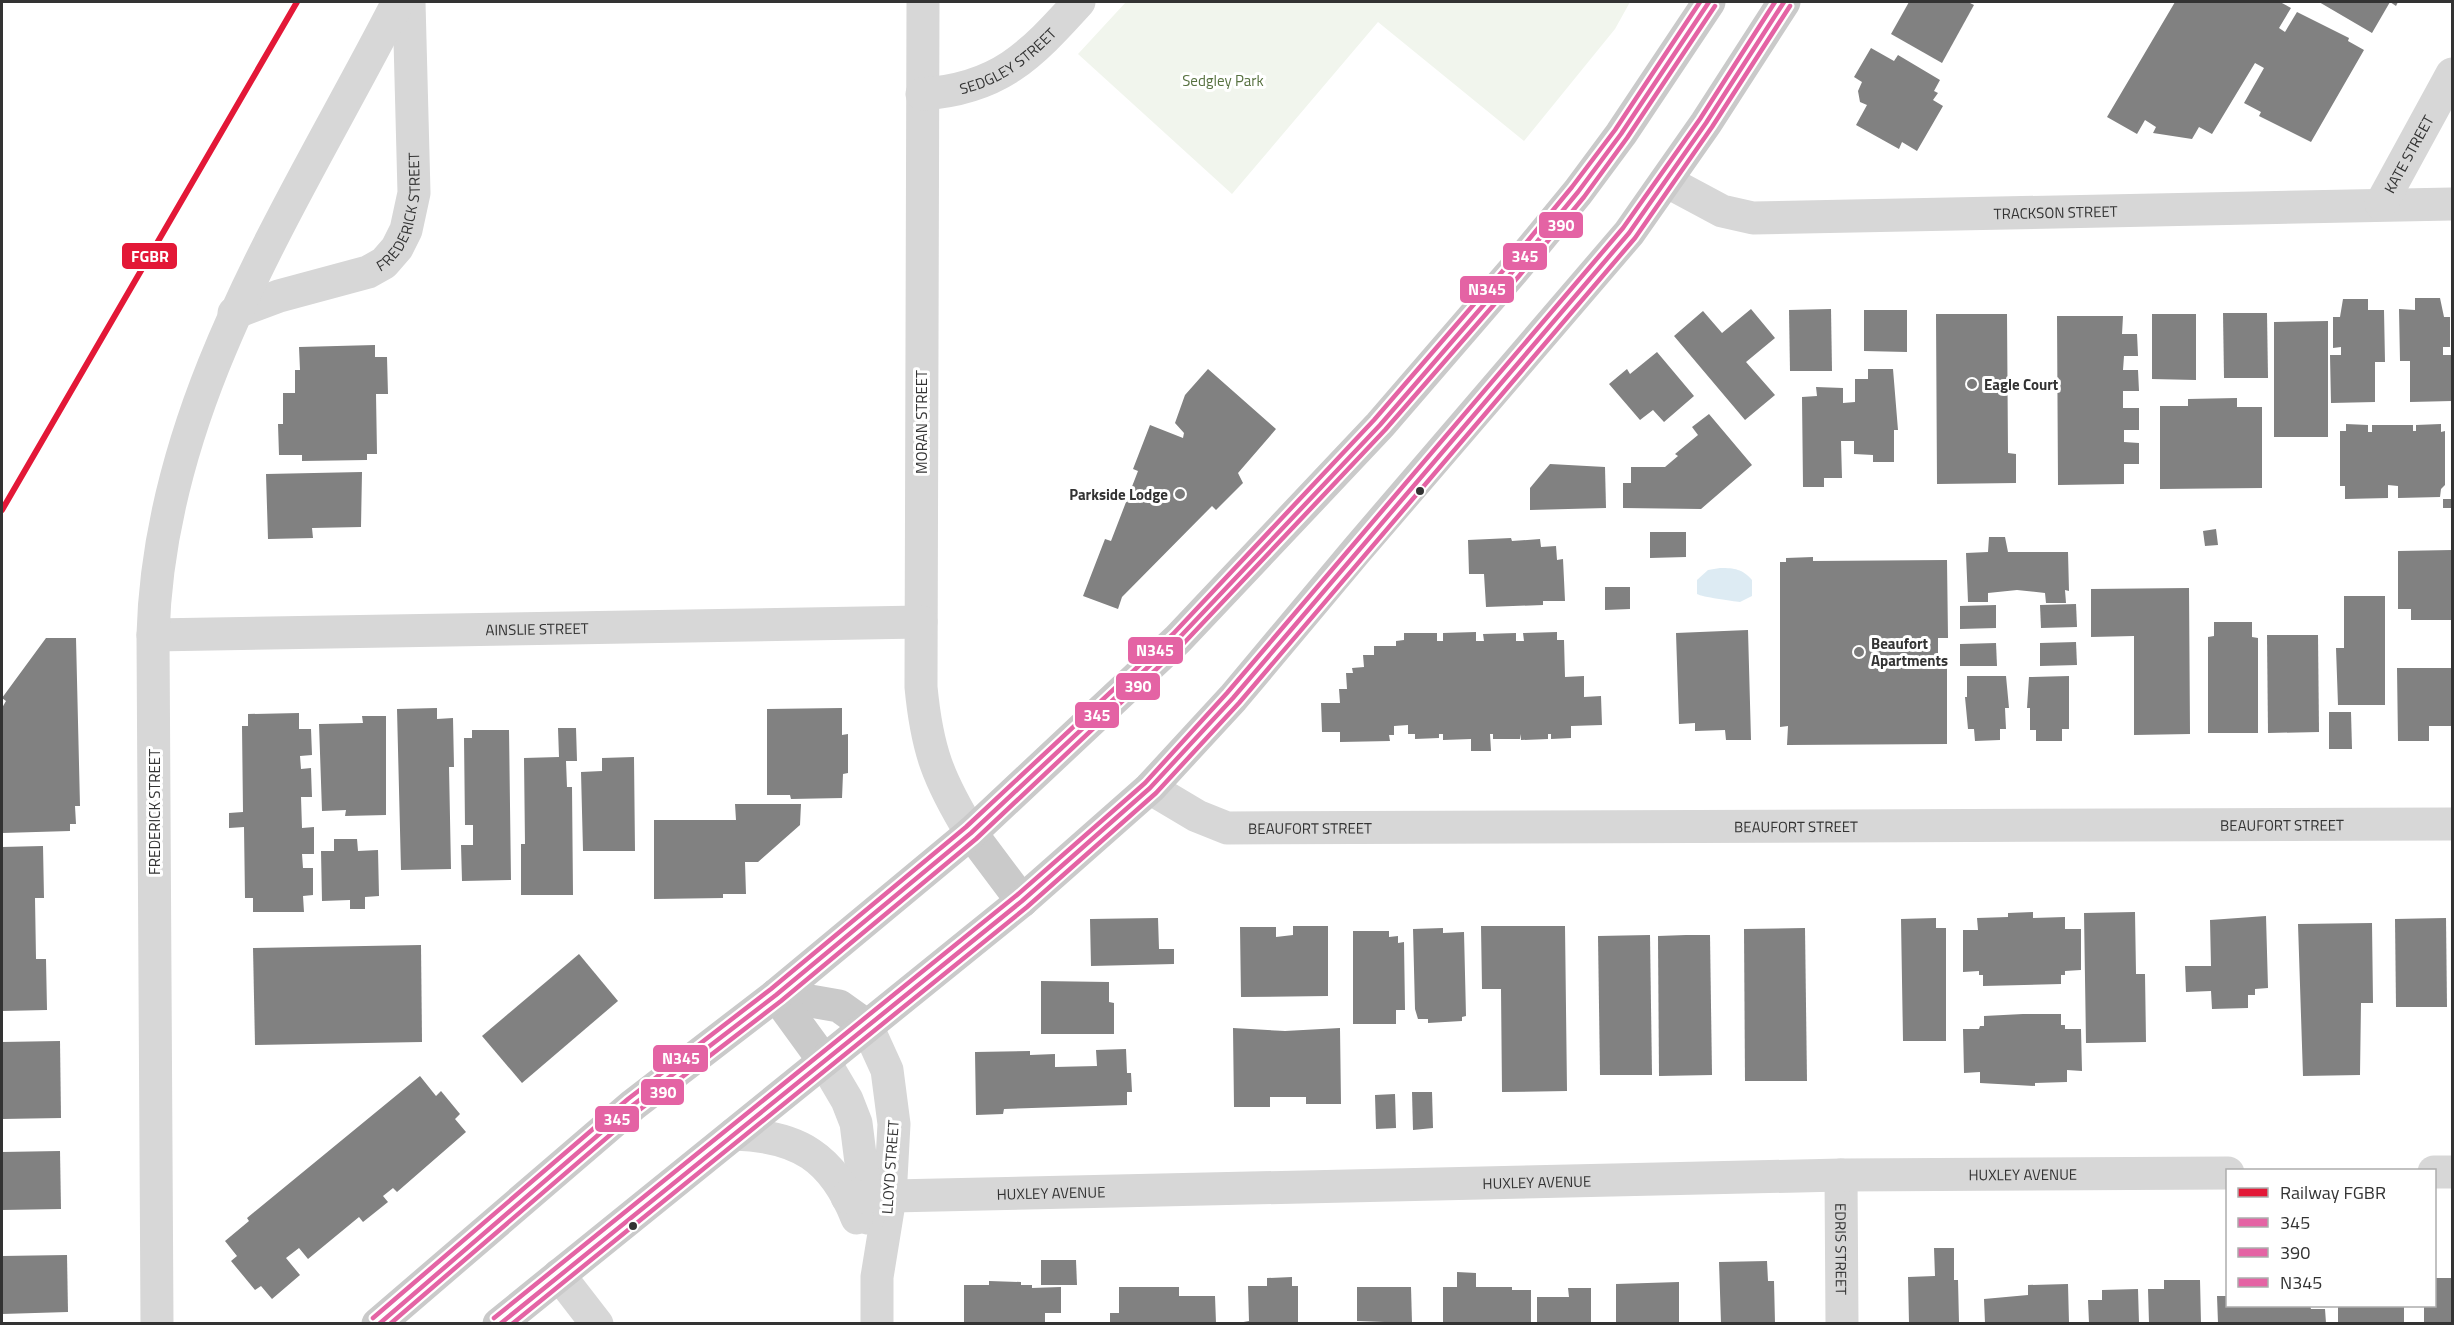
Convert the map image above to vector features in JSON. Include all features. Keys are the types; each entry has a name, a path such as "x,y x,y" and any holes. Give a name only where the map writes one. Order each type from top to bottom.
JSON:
{"main road":[{"path":"378,1323 633,1106 776,995 971,832 1178,639 1380,425 1578,192 1635,115 1710,2"},
{"path":"499,1323 1022,901 1150,788 1233,698 1356,550 1629,233 1784,2"},
{"path":"971,832 1022,901"},
{"path":"776,995 839,1006 867,1026"},
{"path":"776,995 824,1061"}],"street":[{"name":"FREDERICK STREET","path":"158,1323 153,635 159,552 174,486 197,408 234,313 398,2"},
{"name":"FREDERICK STREET","path":"234,313 279,296 368,272 384,263 401,240 414,193 410,2"},
{"name":"MORAN STREET","path":"923,2 921,687 928,743 942,784 971,832"},
{"name":"SEDGLEY STREET","path":"922,94 959,89 997,76 1043,40 1079,2"},
{"name":"KATE STREET","path":"2381,204 2452,74"},
{"name":"TRACKSON STREET","path":"1666,181 1691,197 1722,211 1753,218 2452,204"},
{"name":"AINSLIE STREET","path":"153,635 921,622"},
{"name":"BEAUFORT STREET","path":"1150,788 1197,816 1227,828 2452,824"},
{"name":"LLOYD STREET","path":"867,1026 880,1049 891,1088 894,1146 867,1197 877,1276 877,1323"},
{"path":"824,1061 847,1100 856,1123 867,1197"},
{"name":"LLOYD STREET","path":"734,1134 778,1138 802,1147 867,1197"},
{"path":"2436,1172 2452,1172"},
{"name":"HUXLEY AVENUE","path":"867,1197 1841,1175 2226,1173"},
{"name":"EDRIS STREET","path":"1841,1175 1842,1323"},
{"path":"559,1275 597,1323"}],"green space":[{"name":"Sedgley Park","path":"1126,2 1630,2 1615,29 1524,141 1378,22 1232,194 1078,54"}],"shaded area":[{"path":"1730,568 1745,573 1752,580 1752,596 1740,602 1697,594 1697,580 1708,570"}],"building":[{"path":"1909,2 1968,2 1974,5 1942,63 1891,34"},
{"path":"2175,2 2280,2 2291,8 2279,28 2285,32 2297,12 2349,38 2348,41 2364,50 2311,142 2259,116 2261,112 2244,103 2264,68 2255,63 2212,134 2199,127 2192,139 2153,133 2156,127 2145,120 2137,134 2107,117"},
{"path":"2319,2 2390,2 2372,33"},
{"path":"1871,48 1894,61 1898,55 1940,80 1934,91 1938,93 1933,100 1943,106 1917,151 1902,142 1899,149 1856,125 1867,105 1860,102 1858,91 1862,82 1854,77"},
{"path":"2415,298 2440,298 2444,317 2450,317 2450,347 2443,347 2443,355 2452,355 2452,401 2410,402 2410,361 2400,361 2399,309 2415,310"},
{"path":"2343,299 2368,299 2368,310 2384,310 2385,362 2375,362 2375,402 2331,403 2330,355 2341,355 2341,347 2333,348 2333,317 2340,317"},
{"path":"1751,309 1775,338 1746,362 1775,395 1745,420 1674,336 1703,311 1722,333"},
{"path":"1831,309 1832,371 1790,371 1789,310"},
{"path":"1864,310 1907,310 1907,352 1864,351"},
{"path":"2223,313 2267,313 2268,378 2224,378"},
{"name":"Eagle Court","path":"1936,314 2007,314 2008,453 2016,454 2016,483 1937,484"},
{"path":"2152,314 2196,314 2196,380 2152,379"},
{"path":"2057,316 2123,316 2122,334 2137,334 2138,356 2124,356 2123,370 2138,370 2139,391 2123,391 2123,408 2139,408 2139,430 2124,430 2124,442 2139,443 2139,464 2124,464 2124,484 2058,485"},
{"path":"2328,321 2328,437 2274,437 2274,322"},
{"path":"375,345 375,357 387,357 388,394 376,394 377,454 367,454 367,460 302,461 302,455 279,455 278,424 283,424 283,393 295,393 295,370 300,370 299,347"},
{"path":"1657,352 1694,396 1664,422 1653,410 1640,420 1609,384 1627,369 1630,374"},
{"name":"Parkside Lodge","path":"1208,369 1276,429 1238,473 1243,483 1216,510 1212,506 1122,597 1118,609 1083,596 1105,539 1111,541 1138,471 1133,469 1150,425 1183,438 1184,433 1175,423 1185,395"},
{"path":"1868,369 1893,369 1898,430 1894,430 1894,462 1873,462 1873,455 1854,454 1854,441 1841,441 1842,478 1824,478 1824,487 1803,487 1802,397 1817,396 1816,387 1843,388 1843,403 1855,402 1855,379 1868,379"},
{"path":"2237,398 2237,407 2262,407 2262,488 2160,489 2160,406 2188,406 2188,399"},
{"path":"1709,414 1752,465 1701,509 1623,508 1623,483 1631,483 1631,467 1665,467 1678,456 1675,454 1698,435 1692,427"},
{"path":"2346,424 2368,425 2368,432 2372,432 2372,425 2413,425 2413,431 2416,431 2416,425 2441,424 2441,432 2445,431 2445,485 2441,489 2440,497 2398,498 2398,486 2388,485 2388,498 2345,499 2345,486 2340,486 2340,431 2346,431"},
{"path":"1550,464 1605,467 1606,508 1530,510 1530,488"},
{"path":"362,472 361,527 312,528 313,538 268,539 266,474"},
{"path":"2443,499 2452,499 2452,508 2443,508"},
{"path":"2216,529 2218,545 2205,546 2203,531"},
{"path":"1650,532 1686,532 1686,557 1650,558"},
{"path":"1989,537 2005,537 2008,552 2068,552 2069,591 2065,590 2066,603 2046,603 2045,593 2017,590 1988,593 1988,602 1968,602 1966,553 1988,552"},
{"path":"1511,538 1512,541 1540,539 1541,547 1556,546 1557,560 1563,559 1565,601 1543,601 1543,605 1486,607 1484,574 1469,574 1468,540"},
{"path":"2452,550 2452,620 2411,620 2411,609 2398,609 2398,551"},
{"name":"Beaufort Apartments","path":"1813,557 1813,561 1947,560 1948,638 1938,638 1938,666 1947,667 1947,744 1787,745 1788,726 1780,727 1780,562 1786,562 1786,558"},
{"path":"1605,587 1630,587 1630,609 1605,610"},
{"path":"2189,588 2190,734 2134,735 2134,636 2091,637 2091,589"},
{"path":"2344,596 2385,596 2385,705 2338,705 2336,648 2344,648"},
{"path":"2076,604 2077,627 2041,628 2040,605"},
{"path":"1996,605 1996,628 1960,629 1960,606"},
{"path":"2214,622 2252,622 2252,637 2258,638 2258,733 2208,733 2208,637 2214,636"},
{"path":"1748,630 1751,740 1726,740 1725,730 1695,731 1695,723 1679,724 1676,633"},
{"path":"1476,632 1476,641 1484,641 1483,634 1516,633 1516,641 1524,641 1523,633 1557,632 1557,640 1564,640 1565,677 1584,676 1584,697 1601,696 1602,725 1571,726 1571,738 1551,739 1551,734 1548,734 1548,739 1521,740 1521,734 1520,739 1493,739 1493,734 1490,734 1491,751 1471,751 1471,739 1443,740 1443,734 1439,734 1439,738 1415,739 1415,734 1408,734 1408,725 1394,726 1394,735 1389,735 1390,741 1340,742 1340,732 1322,732 1321,703 1340,703 1339,689 1347,689 1346,673 1353,673 1352,668 1364,667 1363,655 1374,655 1374,646 1396,646 1396,641 1404,640 1404,633 1437,633 1437,641 1443,641 1443,633"},
{"path":"2267,635 2318,635 2319,732 2268,733"},
{"path":"46,638 76,638 80,806 75,806 76,824 70,824 70,831 2,833 2,708 6,701 2,698"},
{"path":"2076,642 2077,665 2040,666 2040,643"},
{"path":"1996,643 1997,666 1960,666 1960,644"},
{"path":"2397,668 2452,668 2452,726 2429,726 2429,741 2398,741"},
{"path":"1967,676 2006,676 2009,708 2005,708 2006,729 2000,729 2000,740 1975,741 1974,729 1968,729 1965,697 1967,697"},
{"path":"2069,676 2069,729 2062,729 2062,741 2036,741 2036,730 2030,730 2030,708 2027,708 2029,677"},
{"path":"437,708 437,719 453,718 454,767 449,767 451,869 401,870 397,709"},
{"path":"842,708 842,735 848,734 848,773 843,774 842,798 791,799 790,795 767,795 767,709"},
{"path":"2329,712 2351,712 2352,749 2329,749"},
{"path":"299,713 299,729 311,729 312,755 300,756 301,769 311,768 312,797 301,797 302,828 314,827 314,854 302,854 303,868 313,868 313,895 303,896 304,912 253,912 253,898 245,898 244,827 229,828 229,813 243,812 242,726 248,726 248,714"},
{"path":"362,716 386,716 386,815 345,816 346,810 322,811 319,724 363,723"},
{"path":"558,728 576,728 577,761 566,761 567,787 572,787 573,895 521,895 521,844 525,844 524,758 559,757"},
{"path":"472,730 509,730 511,880 462,881 461,845 473,845 473,825 465,825 464,738 472,738"},
{"path":"634,757 635,851 583,851 581,772 602,771 602,758"},
{"path":"735,804 801,804 800,825 758,862 745,862 746,894 723,894 723,898 654,899 654,820 736,820"},
{"path":"334,839 357,839 358,851 378,850 379,896 365,897 365,909 350,909 350,900 322,901 321,851 334,851"},
{"path":"43,846 44,898 35,898 36,959 46,959 47,1010 2,1011 2,847"},
{"path":"2033,912 2033,918 2065,917 2065,929 2081,929 2081,970 2065,971 2065,975 2061,975 2061,984 1983,986 1983,975 1979,975 1979,971 1963,972 1963,930 1978,930 1977,918 2008,917 2008,913"},
{"path":"2135,912 2136,974 2145,974 2146,1042 2086,1043 2084,913"},
{"path":"2266,916 2268,988 2255,989 2255,995 2248,995 2248,1008 2212,1009 2211,991 2186,992 2185,966 2211,966 2210,920"},
{"path":"1158,918 1159,949 1174,949 1174,964 1091,966 1090,919"},
{"path":"1936,918 1936,928 1946,928 1946,1041 1903,1041 1901,919"},
{"path":"2446,918 2447,1007 2396,1007 2395,919"},
{"path":"2372,923 2373,1003 2361,1003 2360,1075 2303,1076 2298,924"},
{"path":"1293,926 1328,926 1328,996 1241,997 1240,927 1276,927 1276,937 1293,935"},
{"path":"1481,926 1565,926 1567,1091 1502,1092 1501,989 1482,989"},
{"path":"1443,928 1443,933 1464,932 1466,1016 1462,1017 1462,1021 1428,1023 1428,1019 1418,1019 1415,1009 1413,929"},
{"path":"1805,928 1807,1081 1745,1081 1744,929"},
{"path":"1353,931 1389,931 1389,937 1398,936 1398,943 1404,942 1405,1010 1396,1010 1396,1024 1353,1024"},
{"path":"1650,935 1652,1075 1600,1075 1598,936"},
{"path":"1710,935 1712,1075 1659,1076 1658,936"},
{"path":"421,945 422,1042 255,1045 253,948"},
{"path":"579,954 618,1001 522,1083 482,1036"},
{"path":"1041,981 1109,982 1109,1002 1114,1003 1114,1034 1041,1034"},
{"path":"2061,1014 2061,1025 2065,1025 2065,1029 2081,1029 2082,1071 2067,1070 2067,1082 2035,1083 2035,1086 1980,1083 1980,1072 1964,1073 1963,1029 1979,1029 1980,1026 1984,1026 1984,1016"},
{"path":"1233,1028 1285,1031 1340,1028 1341,1104 1306,1104 1306,1097 1270,1097 1270,1107 1234,1107"},
{"path":"60,1041 61,1118 2,1119 2,1042"},
{"path":"1126,1049 1127,1073 1131,1073 1132,1092 1127,1092 1127,1105 1004,1109 1003,1114 976,1115 975,1052 1030,1051 1030,1055 1055,1054 1055,1067 1097,1066 1096,1050"},
{"path":"420,1076 436,1096 441,1091 460,1114 455,1119 466,1132 397,1192 393,1188 383,1196 388,1202 363,1222 359,1217 308,1259 299,1248 286,1258 300,1275 272,1299 261,1286 255,1290 231,1261 237,1256 225,1241 249,1221 247,1218"},
{"path":"1412,1092 1432,1092 1433,1128 1413,1130"},
{"path":"1395,1094 1396,1128 1376,1129 1375,1095"},
{"path":"60,1151 61,1209 2,1210 2,1152"},
{"path":"1934,1248 1954,1248 1954,1280 1958,1280 1959,1323 1909,1323 1908,1277 1935,1276"},
{"path":"67,1255 68,1312 2,1314 2,1256"},
{"path":"1041,1260 1076,1260 1077,1285 1041,1285"},
{"path":"1767,1261 1768,1281 1774,1281 1775,1323 1721,1323 1719,1262"},
{"path":"1457,1272 1476,1273 1476,1287 1512,1287 1512,1290 1531,1290 1531,1323 1443,1323 1443,1287 1457,1287"},
{"path":"1292,1277 1292,1286 1298,1286 1298,1323 1238,1323 1249,1321 1248,1286 1267,1286 1267,1278"},
{"path":"2436,1278 2452,1278 2452,1323 2424,1323 2424,1307 2436,1307"},
{"path":"2164,1280 2200,1280 2201,1323 2149,1323 2148,1289 2164,1289"},
{"path":"989,1281 1021,1282 1021,1285 1032,1285 1032,1288 1061,1287 1061,1313 1045,1313 1045,1323 964,1323 964,1285 989,1285"},
{"path":"1679,1282 1679,1323 1616,1323 1616,1284"},
{"path":"2068,1284 2069,1323 1985,1323 1984,1299 2028,1295 2028,1285"},
{"path":"1119,1287 1179,1287 1179,1296 1215,1296 1216,1323 1110,1323 1110,1313 1119,1313"},
{"path":"1357,1287 1411,1287 1412,1323 1357,1321"},
{"path":"1568,1288 1591,1288 1591,1323 1537,1323 1537,1297 1569,1297"},
{"path":"2138,1289 2139,1323 2089,1323 2088,1300 2102,1300 2102,1290"},
{"path":"2217,1296 2226,1296 2226,1307 2325,1309 2326,1323 2218,1323"},
{"path":"2338,1307 2404,1307 2404,1323 2338,1323"}],"rail line":[{"name":"FGBR","path":"2,510 297,2"}],"transit line":[{"name":"N345","path":"373,1318 628,1099 771,989 966,827 1173,634 1374,420 1507,266 1615,130 1700,2"},
{"name":"345","path":"379,1324 633,1105 776,995 971,833 1178,639 1380,425 1513,271 1578,192 1621,134 1709,2"},
{"name":"N345","path":"494,1318 1017,895 1145,783 1227,693 1623,228 1700,119 1775,2"},
{"name":"345","path":"500,1324 1022,901 1150,788 1233,698 1629,233 1706,123 1784,2"},
{"name":"390","path":"390,1324 638,1111 781,1001 976,839 1183,644 1385,430 1519,276 1584,197 1627,138 1715,6"},
{"name":"390","path":"512,1324 1027,907 1156,793 1239,703 1635,238 1712,127 1790,6"}],"place":[{"name":"Eagle Court","path":"1972,384"},
{"name":"Parkside Lodge","path":"1180,494"},
{"name":"Beaufort Apartments","path":"1859,652"}]}
